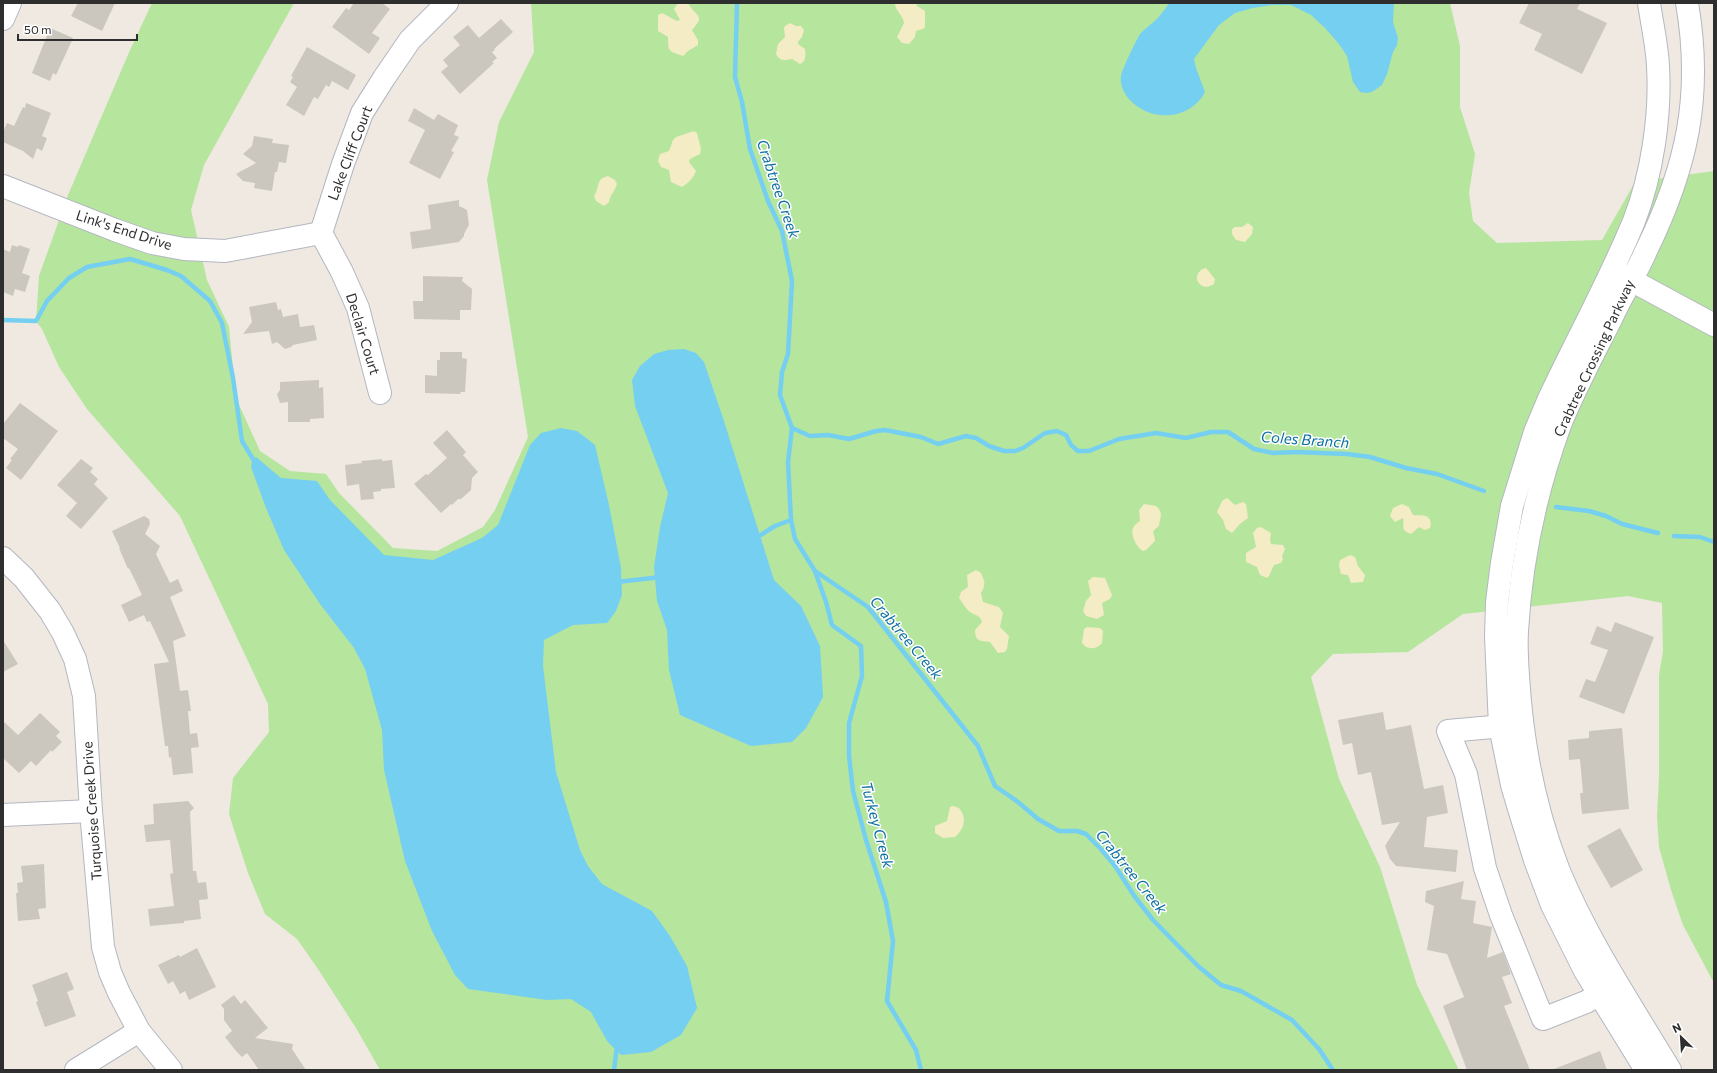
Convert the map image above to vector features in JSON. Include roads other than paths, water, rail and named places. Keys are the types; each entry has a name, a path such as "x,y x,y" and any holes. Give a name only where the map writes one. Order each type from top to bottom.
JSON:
{"street":[{"path":"3,19 10,3"},
{"name":"Lake Cliff Court","path":"321,233 343,164 362,113 410,40 447,3"},
{"name":"Crabtree Crossing Parkway","path":"1646,1070 1599,994 1575,951 1552,905 1543,882 1512,785 1500,726 1496,637 1497,602 1512,506 1535,432 1563,369 1612,270 1634,220 1649,167 1656,126 1658,66 1649,3"},
{"name":"Crabtree Crossing Parkway","path":"1670,1070 1592,939 1559,870 1540,814 1522,724 1516,634 1524,561 1531,525 1540,490 1561,424 1617,305 1647,251 1674,184 1689,129 1692,106 1694,59 1687,3"},
{"name":"Link's End Drive","path":"3,186 115,230 152,242 184,249 225,251 321,233"},
{"name":"Declair Court","path":"321,233 342,272 358,308 380,393"},
{"path":"1612,270 1714,326"},
{"name":"Turquoise Creek Drive","path":"3,558 24,578 50,611 63,633 75,660 84,696 91,811 103,947 110,972 138,1031 171,1070"},
{"path":"1522,724 1448,731 1466,774 1485,868 1501,916 1543,1019 1586,1002 1618,983"},
{"path":"3,816 91,811"},
{"path":"76,1070 138,1031"}],"water":[{"path":"1169,3 1394,3 1393,22 1398,38 1397,45 1393,52 1387,74 1382,85 1372,92 1360,92 1353,82 1347,56 1325,28 1311,15 1291,5 1272,5 1235,13 1219,25 1194,59 1205,92 1198,102 1190,109 1180,113 1158,115 1147,112 1128,98 1122,88 1121,76 1126,61 1140,34 1158,18"},
{"path":"684,349 696,353 704,362 774,580 801,606 820,646 823,697 806,728 792,742 751,746 680,715 669,670 667,630 657,601 654,567 660,527 668,493 635,406 632,380 640,366 654,354 668,350"},
{"path":"561,428 577,431 595,445 609,505 621,568 622,595 616,611 607,623 573,625 544,640 543,666 556,772 580,850 588,866 602,884 652,911 670,936 687,966 697,1008 681,1035 651,1052 621,1055 607,1041 591,1012 571,999 547,1000 468,989 455,975 432,931 405,861 384,770 382,730 365,669 354,648 320,604 284,550 266,508 251,467 252,461 256,457 281,478 317,481 330,500 384,555 433,560 482,538 498,525 530,445 541,433"}],"waterway":[{"name":"Crabtree Creek","path":"737,3 735,77 742,102 750,149 768,201 782,231 792,281 788,354 782,372 780,395 792,428 788,462 791,520 795,539 815,571 868,607 978,746 995,786 1018,802 1038,819 1059,831 1077,831 1086,834 1115,866 1135,897 1153,920 1198,966 1221,985 1241,991 1292,1020 1319,1049 1333,1070"},
{"path":"3,320 36,321 47,301 69,278 87,267 130,259 167,270 181,276 210,301 222,323 233,378 242,441 256,464"},
{"name":"Coles Branch","path":"792,428 810,436 828,435 849,439 876,431 885,430 921,437 938,444 966,436 976,438 989,446 1004,451 1015,451 1023,448 1045,433 1057,431 1066,435 1071,445 1078,451 1089,451 1119,439 1156,433 1186,438 1211,432 1228,432 1254,449 1273,453 1296,452 1347,454 1370,457 1406,468 1437,474 1484,491"},
{"name":"Coles Branch","path":"1556,507 1589,511 1606,516 1622,524 1658,533"},
{"path":"756,538 775,526 791,520"},
{"name":"Coles Branch","path":"1674,536 1700,537 1714,542"},
{"name":"Turkey Creek","path":"815,571 832,625 861,646 862,676 849,723 849,756 853,791 866,840 886,902 893,941 887,1001 916,1050 921,1070"},
{"path":"617,582 661,577"},
{"path":"614,1070 617,1046"}]}
